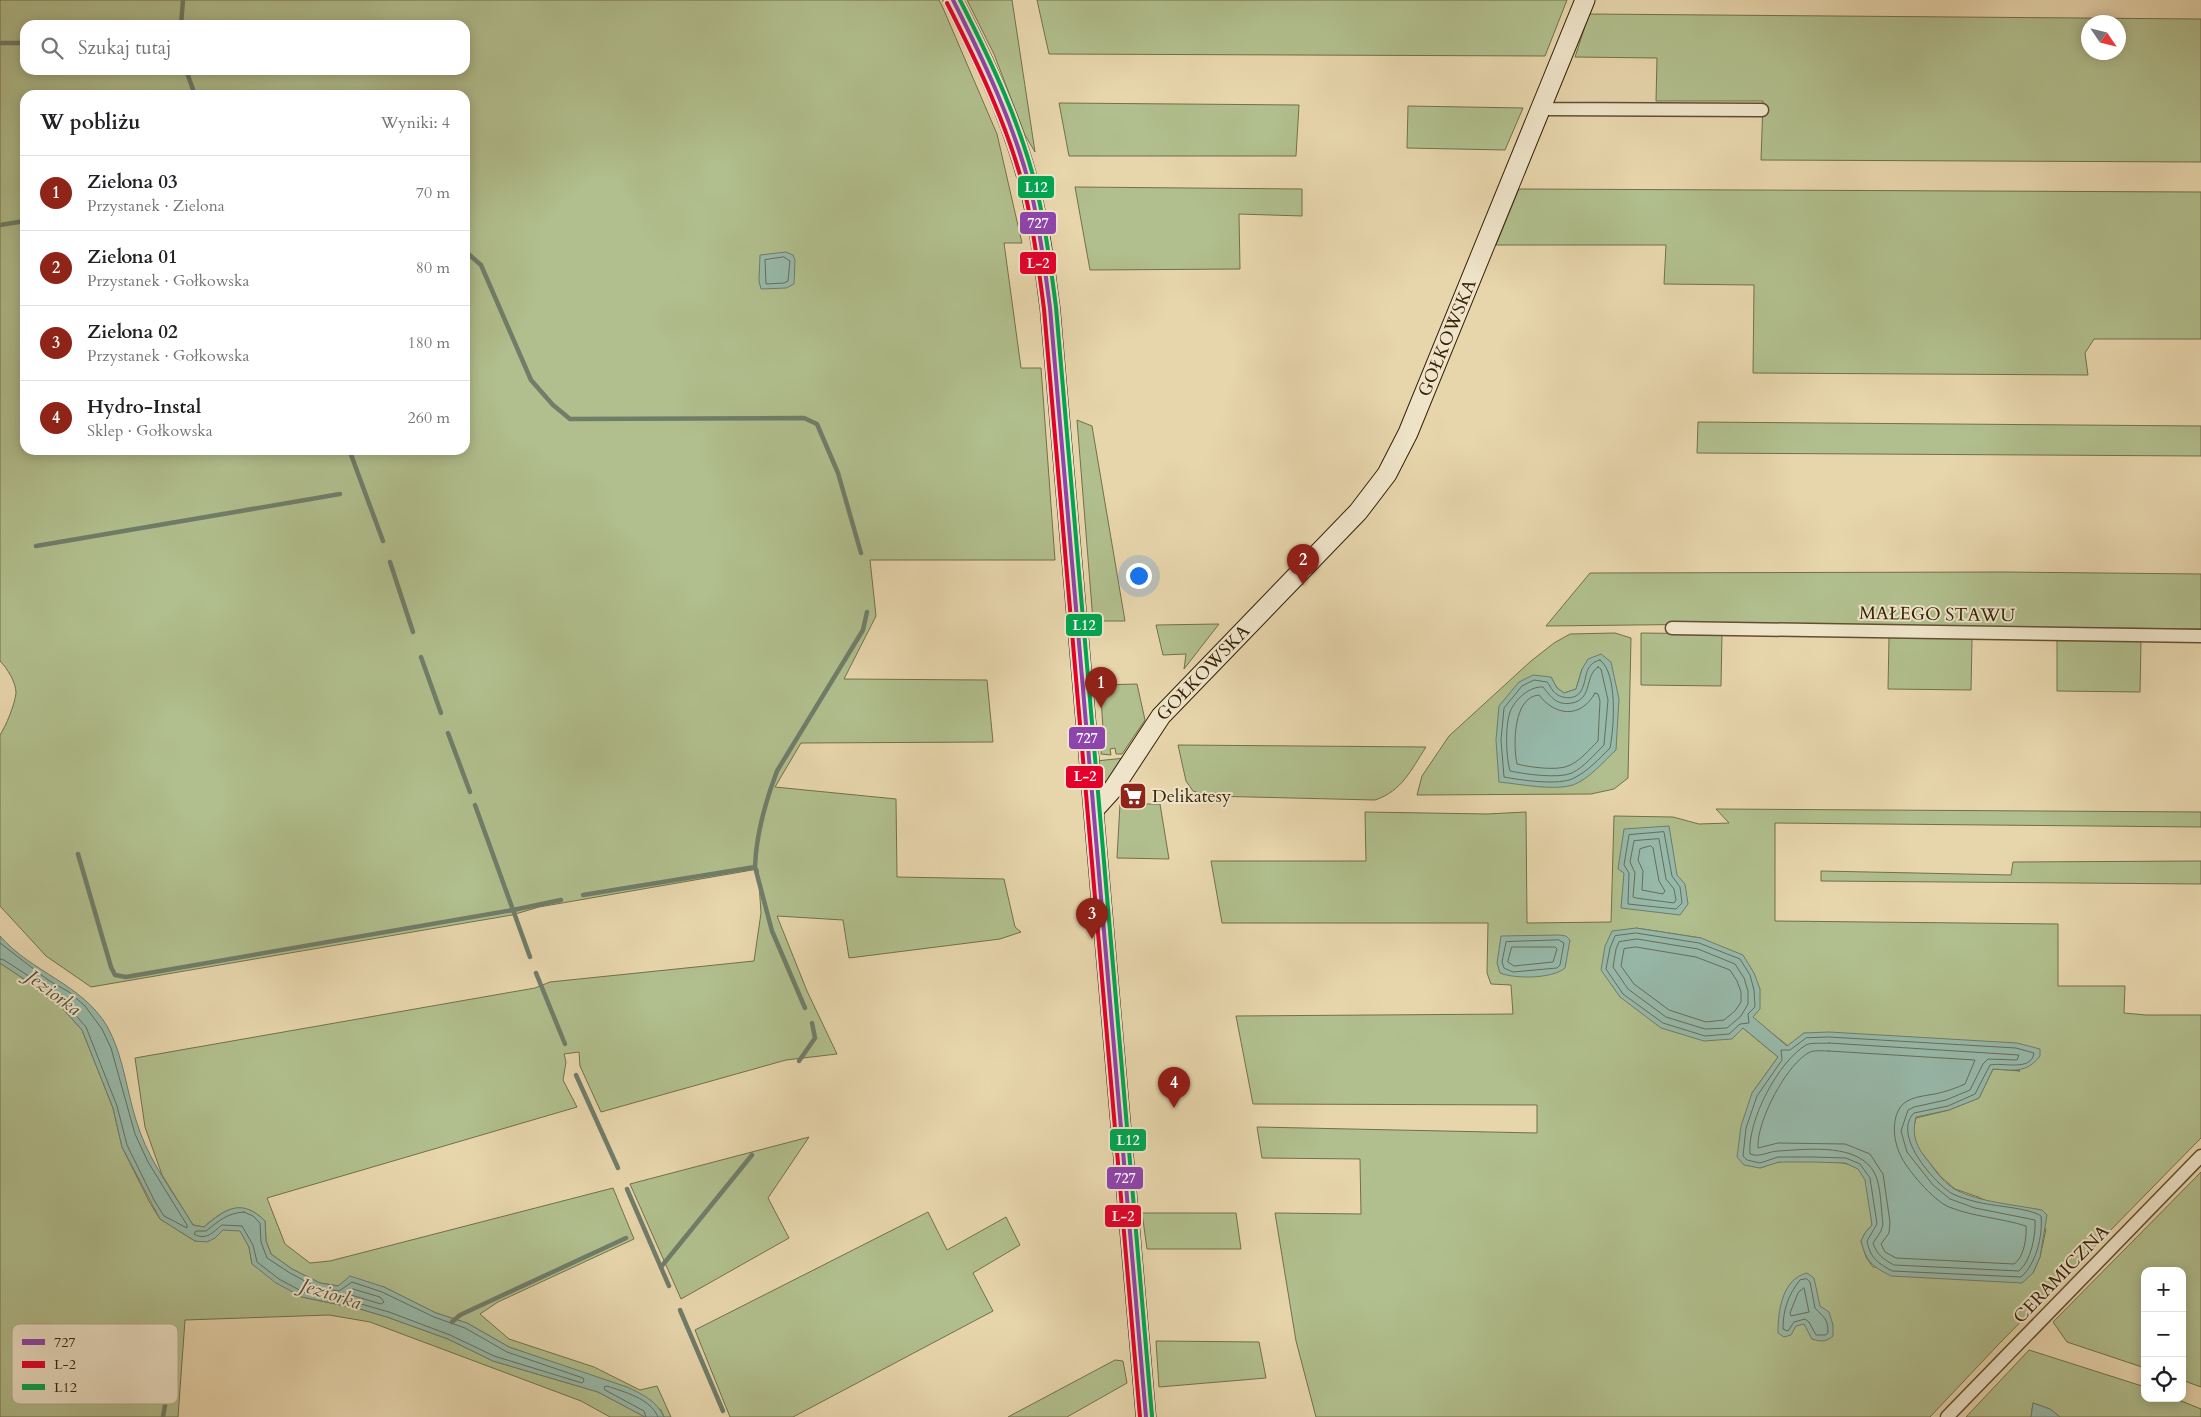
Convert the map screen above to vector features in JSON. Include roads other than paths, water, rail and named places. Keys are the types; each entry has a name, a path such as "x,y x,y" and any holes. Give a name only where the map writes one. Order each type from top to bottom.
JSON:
{"street":[{"path":"953,0 981,55 1003,105 1029,185 1037,221 1050,308 1146,1417"},
{"name":"GOŁKOWSKA","path":"1094,810 1113,789 1161,716 1358,512 1387,474 1408,433 1585,0"},
{"path":"1540,107 1762,110"},
{"name":"MAŁEGO STAWU","path":"1672,628 2201,636"},
{"name":"CERAMICZNA","path":"1947,1417 2201,1156"}],"water":[{"path":"786,252 793,255 795,260 794,284 786,288 761,289 759,281 760,255"},
{"path":"1601,654 1611,662 1619,699 1616,750 1590,774 1573,785 1546,787 1499,782 1496,740 1499,706 1519,682 1533,675 1551,677 1557,688 1564,693 1576,689 1582,669 1588,659"},
{"path":"1669,826 1677,875 1685,884 1688,904 1680,915 1621,908 1624,873 1618,869 1624,829"},
{"path":"1636,928 1701,938 1743,955 1754,973 1760,989 1760,1009 1753,1017 1787,1046 1804,1033 1829,1032 2017,1043 2040,1049 2040,1056 2030,1066 2019,1070 1993,1069 1979,1098 1949,1110 1916,1117 1914,1130 1921,1152 1941,1178 1956,1190 1986,1200 2042,1210 2047,1215 2040,1257 2033,1273 2022,1283 1891,1276 1871,1263 1863,1248 1861,1241 1872,1225 1865,1180 1858,1169 1845,1163 1779,1162 1760,1168 1744,1165 1737,1157 1741,1126 1752,1093 1778,1057 1743,1028 1732,1039 1704,1041 1661,1028 1620,997 1601,970 1605,946 1612,931"},
{"name":"Jeziorka","path":"0,936 26,959 84,999 107,1026 118,1051 136,1119 145,1144 157,1168 193,1225 204,1227 220,1215 234,1208 249,1210 265,1221 266,1241 271,1254 292,1269 320,1283 338,1286 350,1276 384,1287 436,1313 467,1323 509,1347 627,1387 653,1402 664,1417 645,1417 598,1392 493,1361 448,1339 387,1317 360,1309 302,1297 276,1283 252,1264 249,1247 240,1231 223,1230 215,1238 207,1242 195,1241 160,1219 122,1147 113,1108 82,1030 54,999 0,963"},
{"path":"1501,936 1566,936 1570,940 1565,968 1559,972 1533,977 1500,973 1497,963"},
{"path":"1807,1273 1814,1278 1820,1306 1829,1312 1833,1325 1833,1336 1826,1340 1812,1339 1804,1324 1796,1326 1791,1335 1784,1337 1778,1333 1783,1297 1792,1282 1799,1276"},
{"path":"2033,1403 2050,1409 2060,1417 2031,1417"}],"waterway":[{"path":"181,20 183,0"},
{"path":"0,43 20,43"},
{"path":"188,75 193,90"},
{"path":"0,225 20,222"},
{"path":"470,255 481,265 531,380 553,405 570,419 804,418 817,424 838,473 861,553"},
{"path":"351,455 383,541"},
{"path":"36,546 340,494"},
{"path":"390,562 413,632"},
{"path":"583,895 755,867 762,818 777,771 863,630 867,612"},
{"path":"421,657 441,713"},
{"path":"448,733 470,792"},
{"path":"475,805 530,957"},
{"path":"78,854 111,967 115,975 126,977 561,900"},
{"path":"755,867 772,931 805,1008"},
{"path":"536,973 565,1044"},
{"path":"799,1061 815,1038 812,1023"},
{"path":"576,1075 618,1168"},
{"path":"661,1267 752,1155"},
{"path":"627,1189 669,1286"},
{"path":"452,1322 460,1315 626,1238"},
{"path":"680,1310 723,1411"},
{"path":"163,1417 165,1404"}],"place":[{"name":"Zielona 01","path":"1303,585"},
{"name":"Zielona 03","path":"1101,708"},
{"name":"Delikatesy","path":"1133,796"},
{"name":"Zielona 02","path":"1092,939"},
{"name":"Hydro-Instal","path":"1174,1108"}]}
